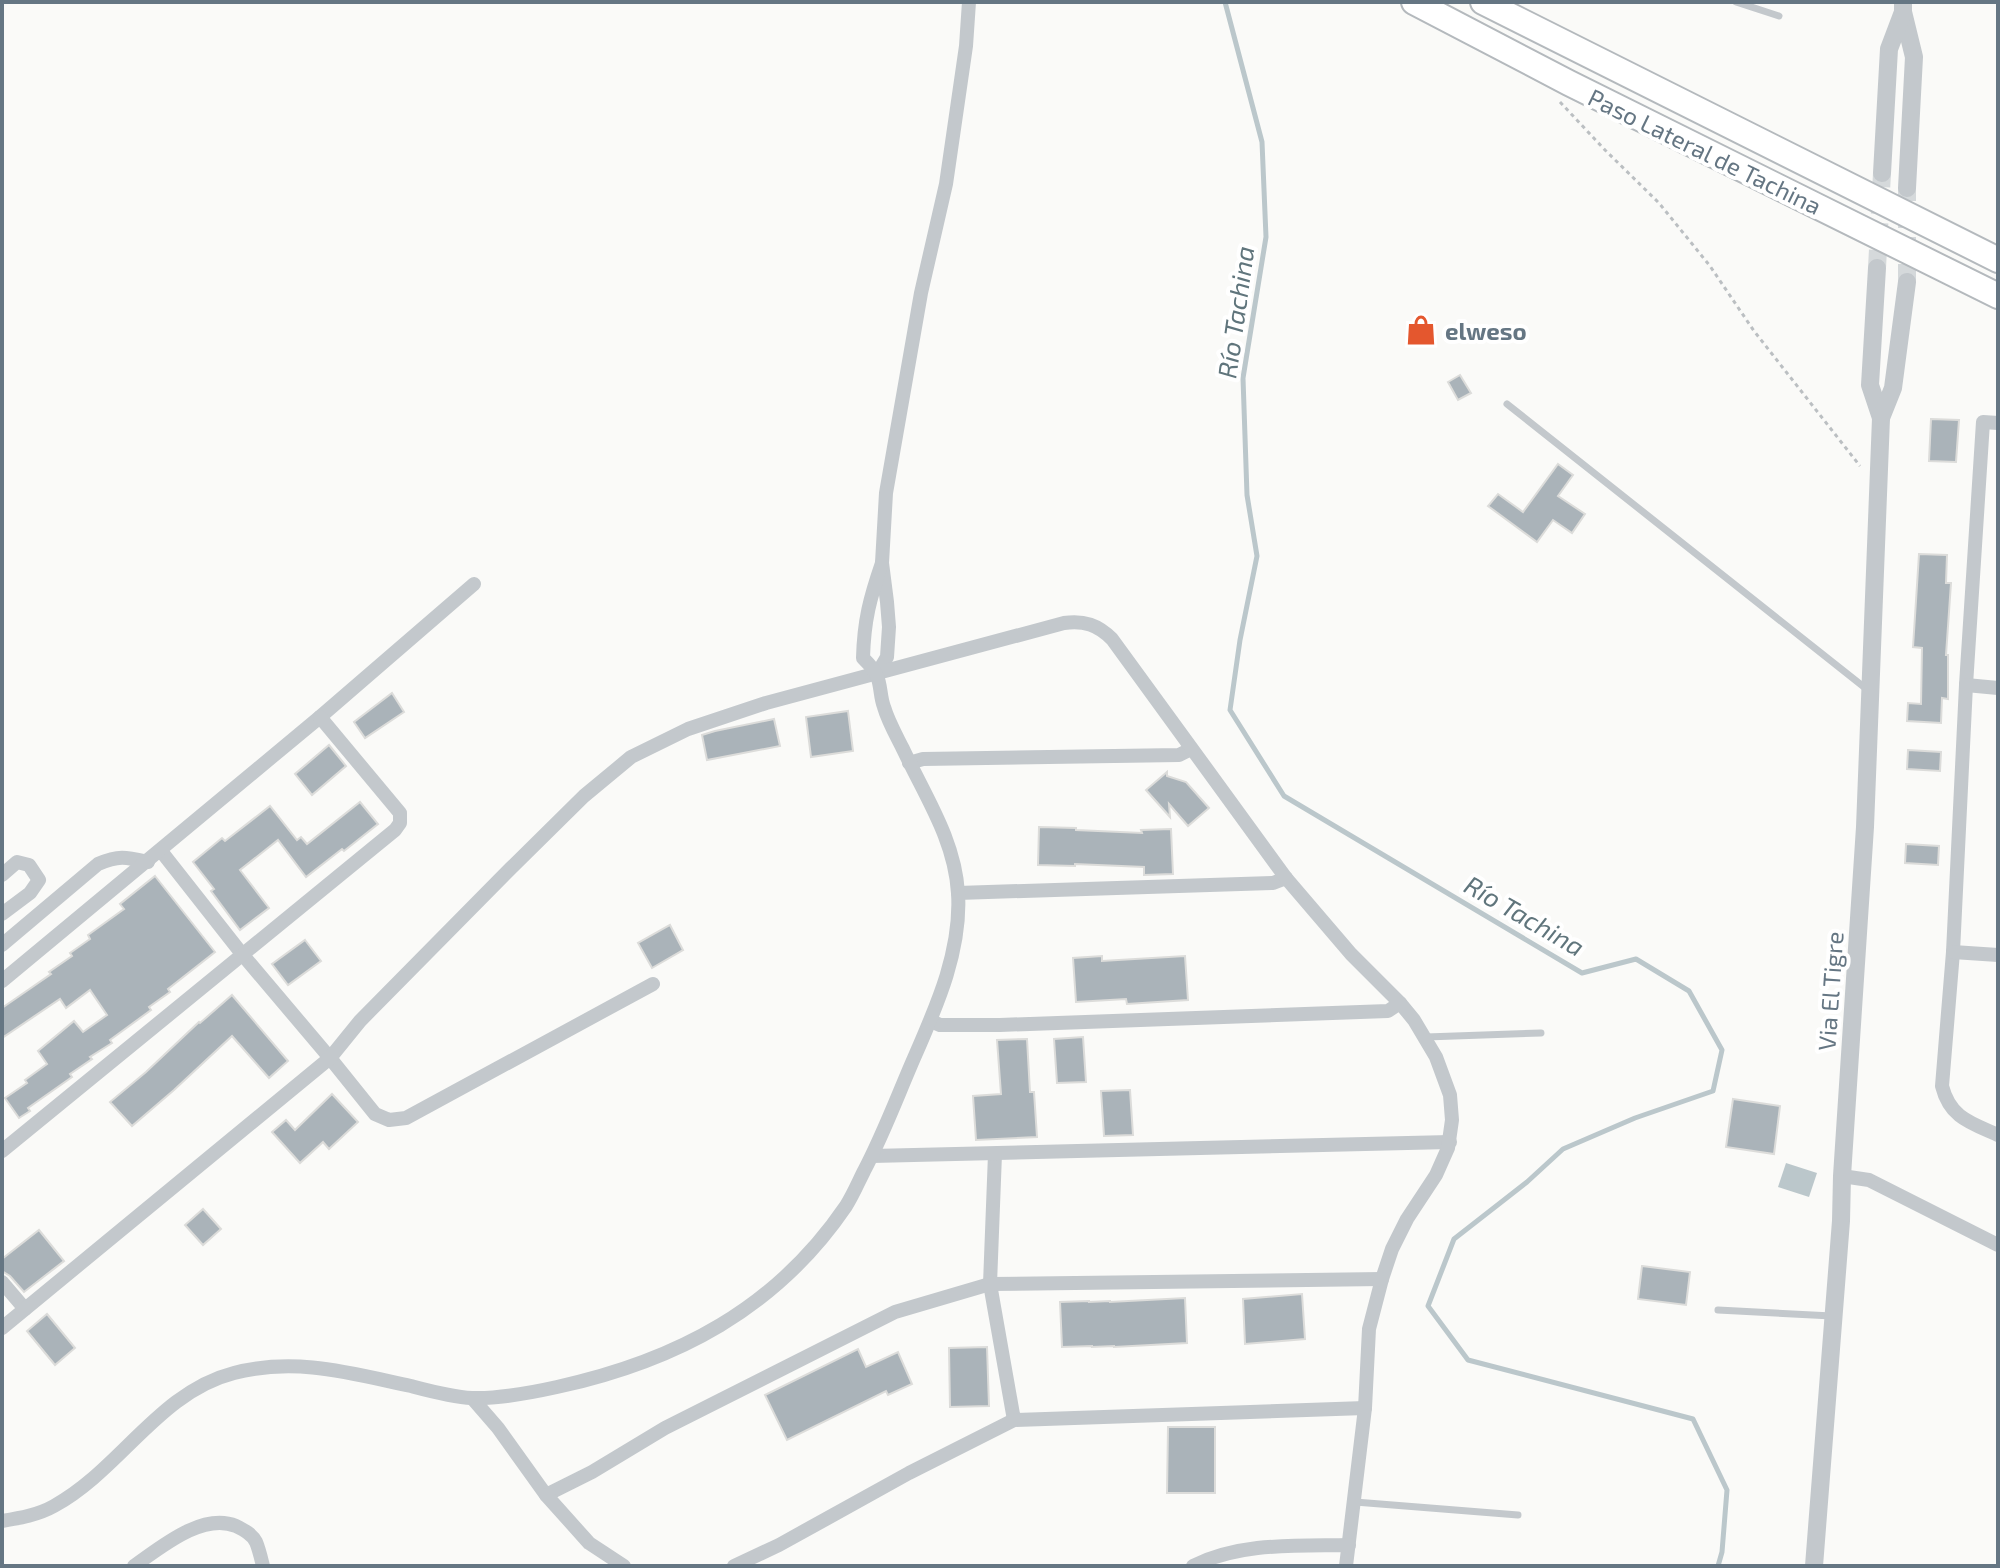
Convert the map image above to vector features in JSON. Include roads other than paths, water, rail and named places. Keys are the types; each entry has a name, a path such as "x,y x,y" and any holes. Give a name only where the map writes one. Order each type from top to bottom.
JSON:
{"highway":[{"name":"Paso Lateral de Tachina","path":"1414,2 1569,83 1998,296"},
{"name":"Paso Lateral de Tachina","path":"1483,2 1998,260"}],"street":[{"path":"877,674 887,657 889,627 882,563 886,493 921,293 946,184 966,46 969,2"},
{"path":"1882,173 1889,49 1903,7"},
{"path":"1903,7 1914,57 1907,188"},
{"name":"Via El Tigre","path":"1877,268 1870,385 1881,418"},
{"name":"Via El Tigre","path":"1814,1566 1841,1221 1865,827 1881,418 1893,388 1907,282"},
{"path":"1998,423 1983,422 1953,952 1942,1086 1948,1103 1962,1119 1998,1135"},
{"path":"2,1521 23,1518 54,1506 97,1475 161,1413 201,1387 231,1374 262,1367 302,1365 472,1398 556,1387 647,1362 708,1334 746,1310 783,1279 819,1240 848,1204 872,1156 941,995 956,929 958,893 943,828 883,706 877,674 863,658 869,601 882,563"},
{"path":"2,981 148,862 474,584"},
{"path":"2,1328 330,1058 360,1021 532,848 584,796 631,757 688,729 766,703 1064,623 1087,623 1112,639 1286,878 1351,954 1400,1003 1426,1037 1450,1095 1450,1142 1436,1175 1403,1226 1382,1279 1369,1329 1365,1408 1346,1566"},
{"path":"1966,685 1998,688"},
{"path":"2,1151 395,830 400,823 400,813 320,717"},
{"path":"909,763 923,759 1179,755 1191,749"},
{"path":"161,851 375,1114 389,1120 406,1118 653,984"},
{"path":"2,945 98,864 113,857 125,856 148,862"},
{"path":"2,875 17,862 34,869 39,880 30,893 2,914"},
{"path":"958,893 1273,883 1286,878"},
{"path":"1953,952 1998,955"},
{"path":"931,1021 940,1025 1000,1025 1342,1013 1388,1011 1400,1003"},
{"path":"872,1156 1450,1142"},
{"path":"995,1154 990,1284 1014,1420"},
{"path":"1842,1176 1869,1180 1998,1245"},
{"path":"546,1495 592,1472 665,1428 895,1312 990,1284 1382,1279"},
{"path":"2,1282 25,1309"},
{"path":"472,1398 498,1428 546,1495 589,1543 624,1566"},
{"path":"734,1566 1014,1420 1365,1408"},
{"path":"134,1566 184,1533 213,1523 227,1523 254,1538 263,1566"},
{"path":"1193,1566 1219,1556 1257,1548 1349,1545"}],"lane":[{"path":"1736,2 1779,16"},
{"path":"1507,404 1870,691"},
{"path":"1426,1037 1541,1033"},
{"path":"1718,1310 1834,1316"},
{"path":"1355,1502 1518,1515"}],"waterway":[{"name":"Río Tachina","path":"1225,2 1262,142 1266,237 1243,378 1247,495 1257,556 1230,710 1284,796 1582,973 1636,959 1689,991 1722,1050 1713,1091 1635,1118 1563,1149 1527,1182 1454,1239 1428,1306 1468,1360 1693,1419 1727,1490 1718,1566"}],"tunnel":[{"path":"1877,268 1882,173"},
{"path":"1907,188 1907,282"}],"place":[{"name":"elweso","path":"1421,330"}]}
